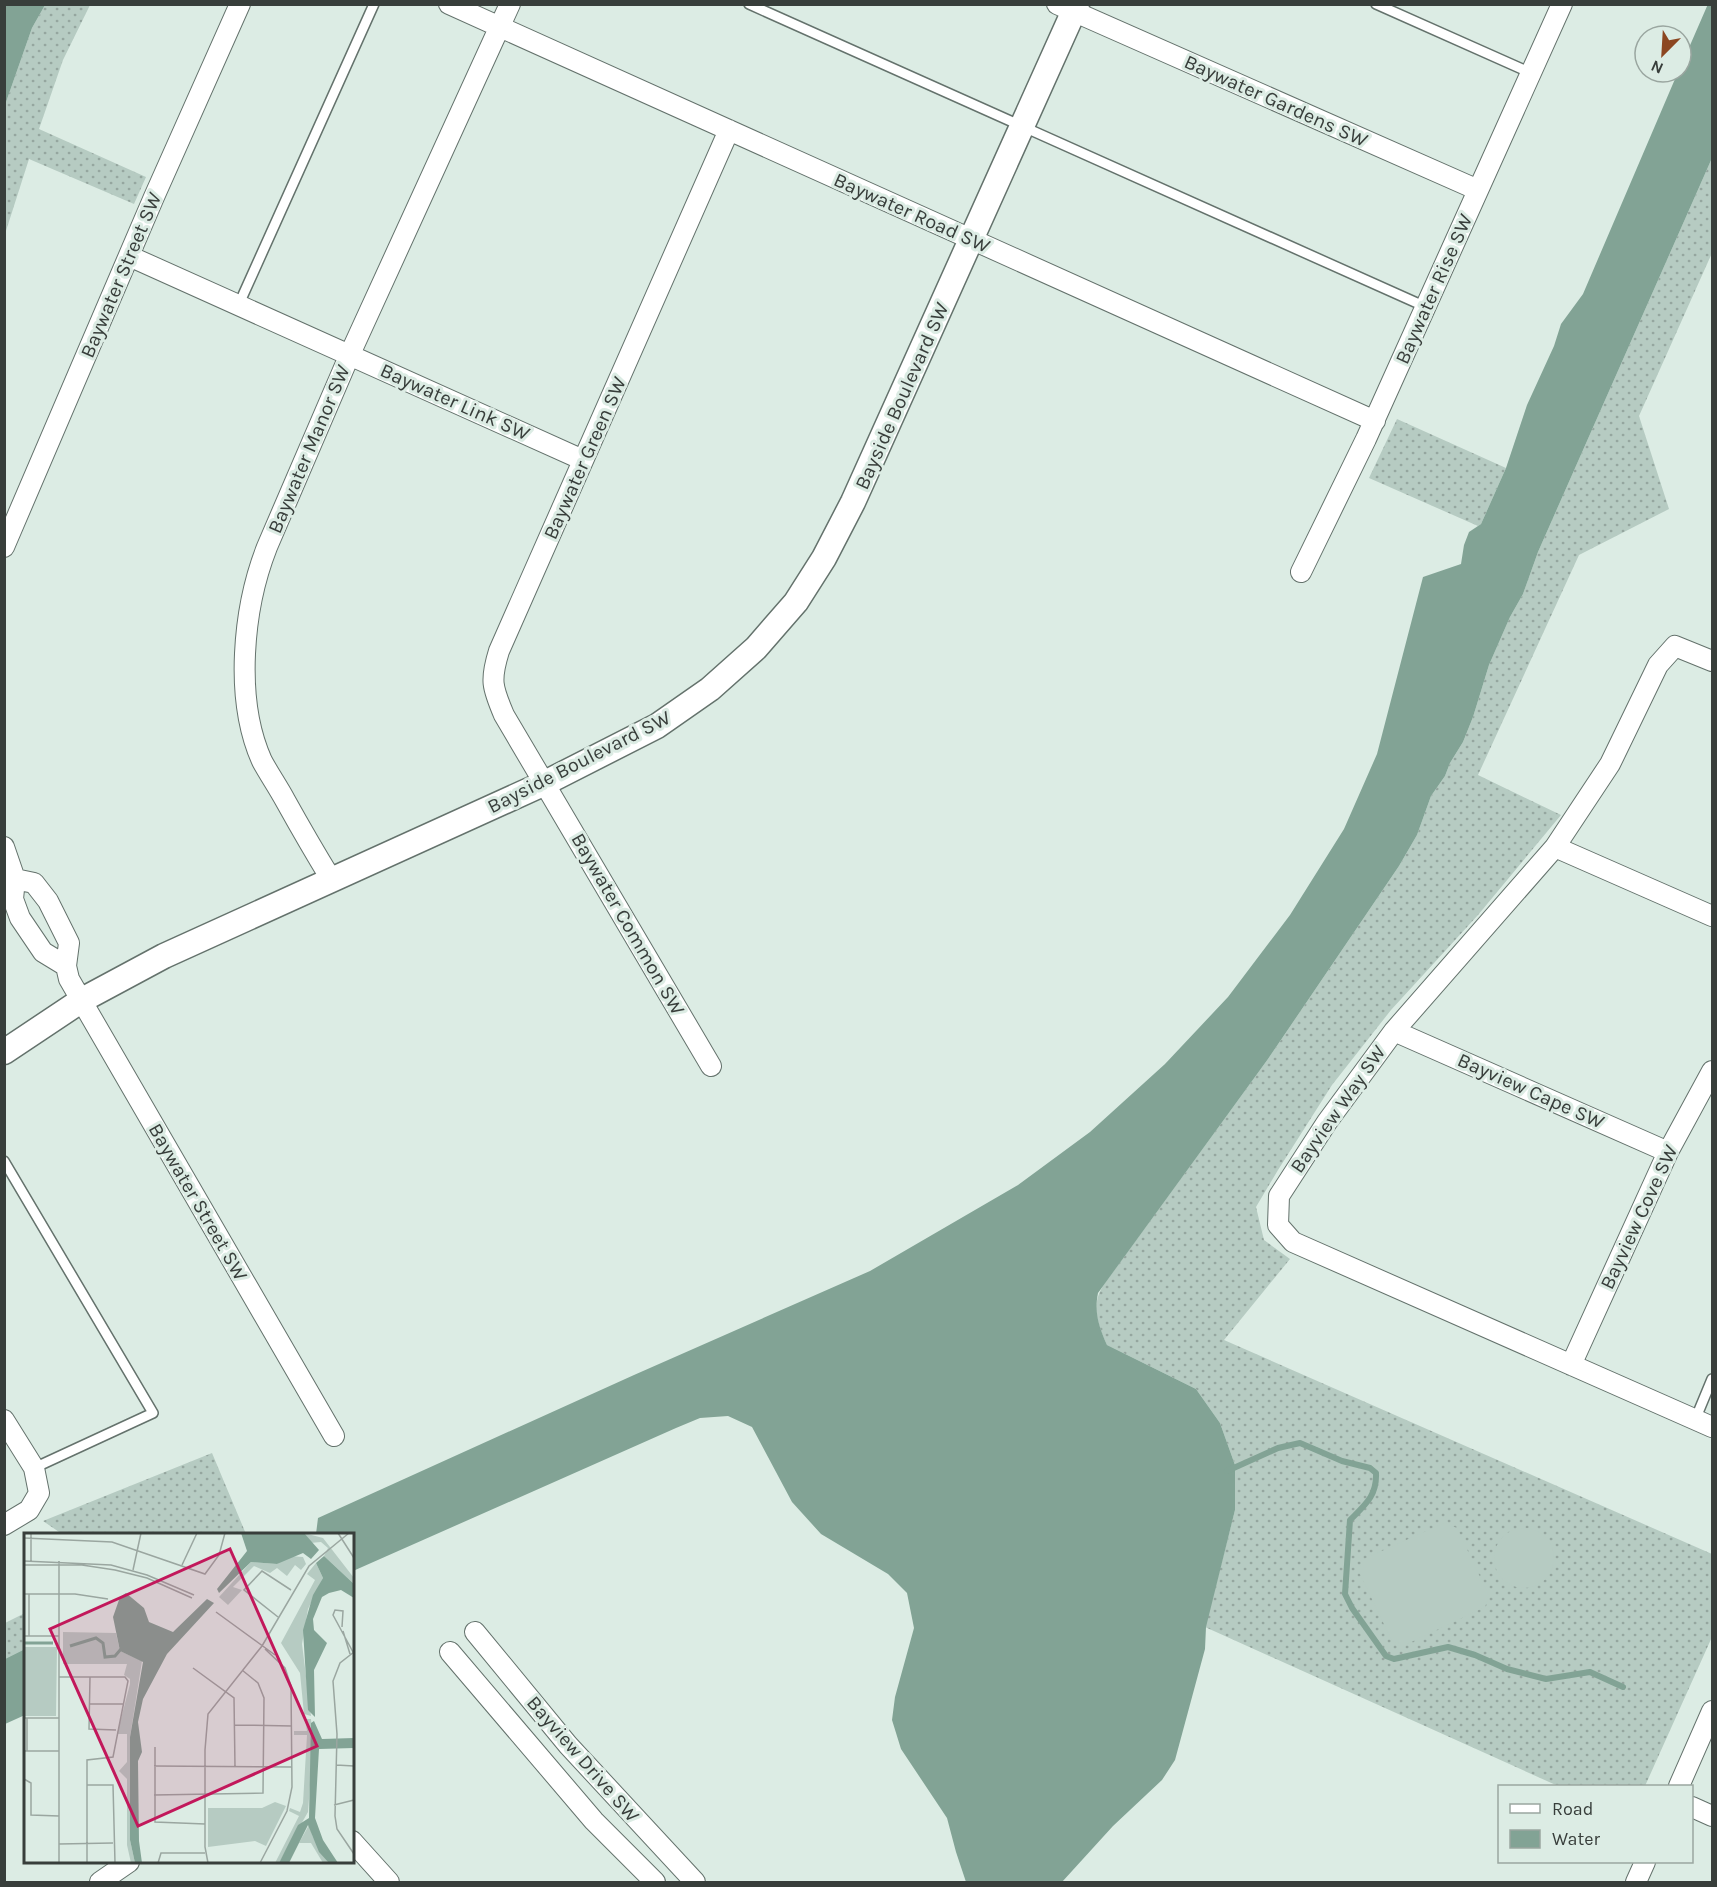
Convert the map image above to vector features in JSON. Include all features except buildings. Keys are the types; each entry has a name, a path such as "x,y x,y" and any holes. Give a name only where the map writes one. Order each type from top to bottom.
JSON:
{"street":[{"name":"Baywater Street SW","path":"4,547 240,4"},
{"name":"Baywater Road SW","path":"449,4 1375,421"},
{"name":"Baywater Manor SW","path":"331,879 262,760 250,723 245,647 250,603 256,574 350,354 510,4"},
{"name":"Baywater Rise SW","path":"1301,572 1375,421 1562,4"},
{"name":"Bayside Boulevard SW","path":"4,1052 82,1000 164,956 545,783 657,726 710,689 756,648 796,602 824,558 853,502 1022,127 1069,7"},
{"name":"Baywater Gardens SW","path":"1069,7 1478,190"},
{"name":"Baywater Green SW","path":"545,783 496,698 492,679 499,651 729,130"},
{"name":"Baywater Link SW","path":"129,256 583,460"},
{"name":"Bayview Way SW","path":"1704,1423 1293,1242 1278,1225 1279,1196 1327,1122 1394,1030 1555,847 1610,764 1658,665 1674,646 1713,661"},
{"name":"Baywater Common SW","path":"545,783 711,1066"},
{"path":"4,847 15,879 13,899 20,918 43,952 66,966"},
{"path":"1555,847 1713,916"},
{"name":"Baywater Street SW","path":"15,879 34,883 48,901 69,943 66,966 69,979 334,1436"},
{"name":"Bayview Cape SW","path":"1394,1030 1668,1152"},
{"name":"Bayview Cove SW","path":"1571,1365 1668,1152 1711,1078"},
{"path":"4,1420 34,1468 39,1493 29,1510 4,1525"},
{"name":"Bayview Drive SW","path":"475,1632 568,1745 695,1882"},
{"name":"Bayview Drive SW","path":"450,1652 594,1821 655,1882"},
{"path":"1679,1785 1713,1711"},
{"path":"1693,1807 1713,1816"},
{"path":"354,1843 389,1882"},
{"path":"100,1882 128,1863"},
{"path":"1636,1882 1645,1863"}],"lane":[{"path":"239,304 374,4"},
{"path":"749,4 1426,307"},
{"path":"1377,4 1531,73"},
{"path":"4,1161 153,1413 34,1468"},
{"path":"1704,1423 1713,1380"}],"shaded area":[{"path":"45,5 90,5 63,60 39,129 146,177 134,204 29,159 5,234 5,105 32,28"},
{"path":"1712,158 1712,253 1639,416 1669,509 1579,555 1478,775 1561,815 1478,915 1391,1010 1332,1085 1256,1207 1264,1240 1290,1259 1224,1340 1712,1554 1712,1637 1645,1785 1556,1785 1205,1627 1235,1510 1235,1465 1220,1423 1196,1389 1107,1345 1100,1329 1096,1306 1105,1283 1268,1059 1399,866 1417,835 1431,796 1445,776 1463,742 1489,665 1523,594 1538,552"},
{"path":"1397,419 1506,468 1481,524 1478,526 1369,478"},
{"path":"212,1453 246,1533 61,1533 43,1521"},
{"path":"1444,1523 1457,1528 1489,1596 1485,1607 1405,1645 1392,1641 1359,1572 1364,1559"},
{"path":"1524,1528 1545,1537 1554,1558 1545,1579 1524,1588 1503,1579 1494,1558 1503,1537"},
{"path":"24,1614 24,1650 5,1659 5,1623"}],"water":[{"path":"5,4 45,5 32,28 5,105"},
{"path":"1708,4 1712,5 1712,158 1538,552 1523,594 1489,665 1463,742 1445,776 1431,796 1417,835 1399,866 1268,1059 1098,1293 1098,1320 1107,1345 1196,1389 1220,1423 1235,1465 1235,1510 1206,1627 1205,1649 1175,1760 1162,1780 1113,1826 1062,1882 966,1882 947,1818 901,1749 892,1720 895,1697 914,1628 907,1593 888,1574 821,1534 792,1502 752,1427 728,1416 700,1418 354,1571 354,1533 316,1533 318,1518 870,1271 1018,1185 1090,1132 1165,1064 1228,997 1290,915 1344,829 1377,754 1423,577 1461,564 1469,532 1481,524 1506,468 1527,405 1554,346 1561,324 1583,294 1673,84 1693,84 1693,38"},
{"path":"24,1650 24,1715 5,1724 5,1659"}],"waterway":[{"path":"1227,1471 1278,1448 1300,1443 1342,1461 1370,1468 1376,1473 1372,1494 1350,1520 1345,1594 1352,1608 1386,1656 1394,1659 1448,1647 1475,1655 1507,1669 1546,1679 1590,1672 1623,1687"}]}
